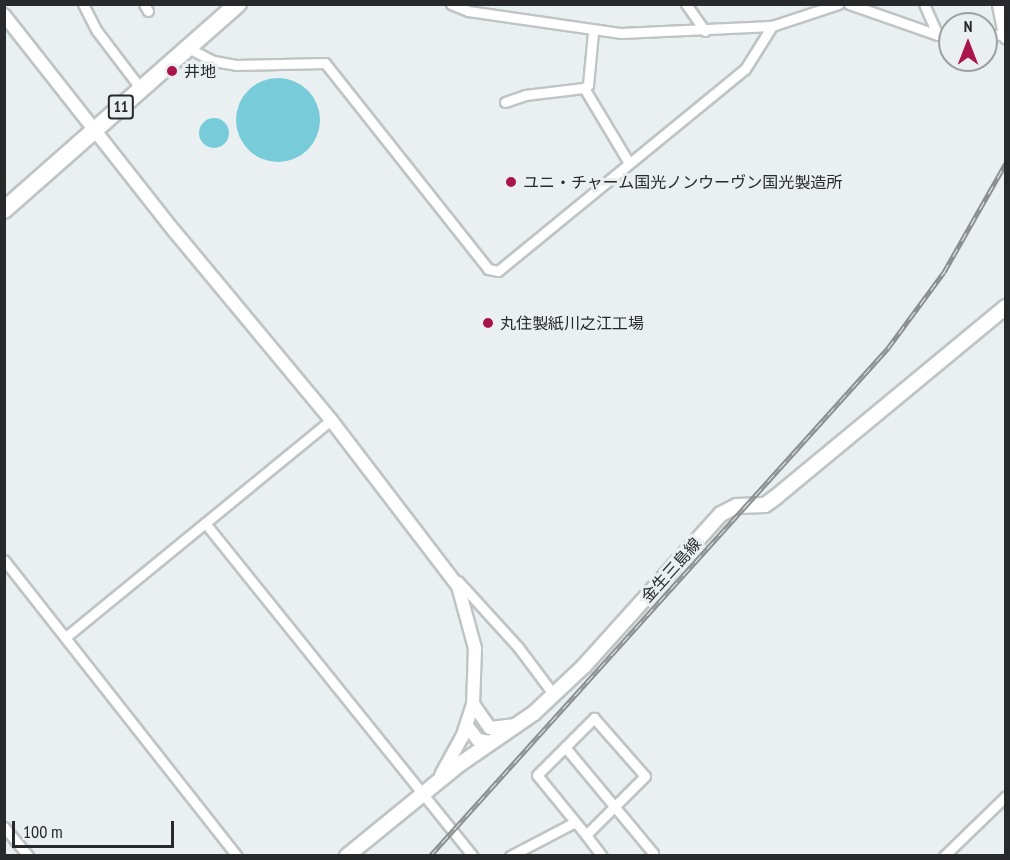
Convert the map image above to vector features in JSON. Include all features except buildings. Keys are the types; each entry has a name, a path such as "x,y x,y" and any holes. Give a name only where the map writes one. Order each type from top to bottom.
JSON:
{"highway":[{"name":"11","path":"4,210 233,6"}],"main road":[{"path":"1000,4 1005,35"},
{"name":"金生三島線","path":"347,855 490,742 518,724 554,695 721,514 737,506 765,505 776,497 1005,307"}],"street":[{"path":"83,4 96,31 141,89"},
{"path":"451,4 468,11 593,32 705,31 772,26 838,4"},
{"path":"686,4 705,31"},
{"path":"849,4 938,35"},
{"path":"924,4 938,35"},
{"path":"4,15 94,130 331,420 446,568 518,646 554,695"},
{"path":"188,48 214,60 236,65 325,63 488,269 498,271 745,69 772,26"},
{"path":"505,102 525,95 584,88 588,85 593,32"},
{"path":"584,88 629,163"},
{"path":"67,636 331,420"},
{"path":"205,523 426,793 473,855"},
{"path":"4,560 67,636 237,855"},
{"path":"426,793 449,766 473,704 475,648 464,603 446,568"},
{"path":"473,704 490,728 518,724"},
{"path":"586,835 645,776 594,718 537,775 602,855"},
{"path":"466,726 478,740 490,742"},
{"path":"565,747 653,854 651,855"},
{"path":"944,855 1005,796"},
{"path":"510,855 575,822"},
{"path":"4,827 28,855"}],"water":[{"path":"278,78 294,81 308,90 317,104 320,120 317,136 308,150 294,159 278,162 262,159 248,150 239,136 236,120 239,104 248,90 262,81"},
{"path":"214,118 220,119 228,127 228,139 220,147 214,148 208,147 200,139 199,133 200,127 208,119"}],"railway":[{"path":"430,856 888,348 944,272 1006,163"}],"place":[{"name":"井地","path":"172,71"},
{"name":"ユニ・チャーム国光ノンウーヴン国光製造所","path":"511,182"},
{"name":"丸住製紙川之江工場","path":"488,323"}]}
